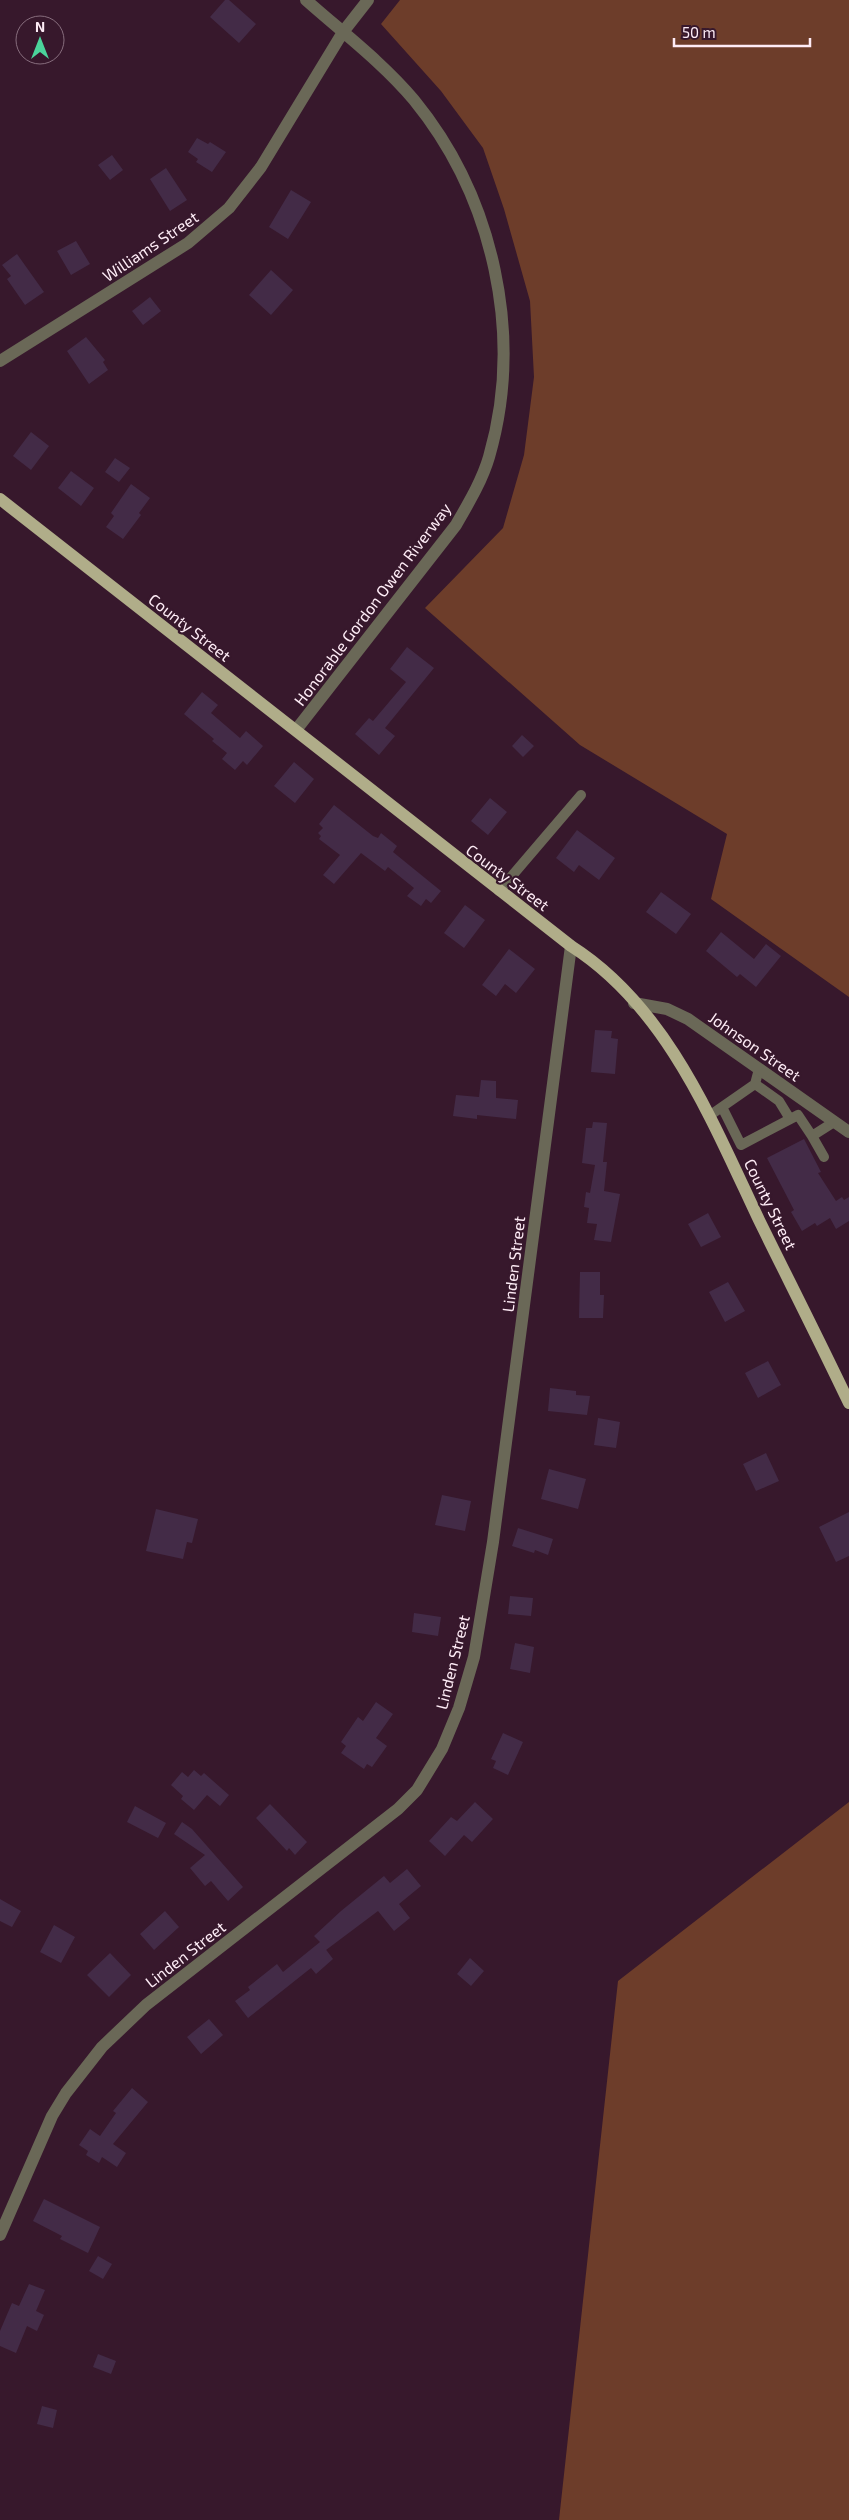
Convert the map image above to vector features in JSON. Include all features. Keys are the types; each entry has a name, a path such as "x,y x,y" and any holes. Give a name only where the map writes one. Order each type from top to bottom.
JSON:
{"main road":[{"name":"County Street","path":"0,499 499,891 571,946 592,959 634,1003 677,1058 709,1116 810,1318 849,1403"}],"street":[{"name":"Honorable Gordon Owen Riverway","path":"296,730 456,525 488,459 497,424 502,390 503,336 498,281 487,241 466,180 445,142 413,99 343,32 306,0"},
{"name":"Williams Street","path":"0,361 188,243 223,213 261,167 343,32 368,0"},
{"name":"Linden Street","path":"0,2235 52,2116 66,2093 102,2046 146,2005 398,1809 426,1777 451,1729 474,1656 493,1542 571,946"},
{"name":"Johnson Street","path":"634,1003 667,1010 688,1019 849,1132"}],"lane":[{"path":"499,891 581,794"},
{"path":"709,1116 722,1109 755,1084 759,1069"},
{"path":"755,1084 779,1101 790,1119"},
{"path":"722,1109 741,1145 798,1115 824,1157"},
{"path":"812,1136 834,1122"}],"shaded area":[{"path":"400,0 849,0 849,997 711,899 727,834 580,745 425,608 503,528 524,455 534,377 530,301 504,209 483,148 441,91 381,24"},
{"path":"849,1802 849,2520 559,2520 618,1981"}],"building":[{"path":"225,0 229,0 256,24 239,43 210,17"},
{"path":"197,138 208,144 210,142 226,152 212,172 196,162 198,159 188,152"},
{"path":"112,155 123,170 110,180 98,165"},
{"path":"166,168 187,200 170,211 150,179"},
{"path":"291,190 311,202 288,239 269,227"},
{"path":"76,241 90,264 71,275 57,251"},
{"path":"17,254 44,292 25,305 7,279 11,276 2,265"},
{"path":"271,270 293,290 271,315 249,295"},
{"path":"150,297 161,311 143,325 132,311"},
{"path":"86,337 105,360 103,362 108,370 89,384 67,351"},
{"path":"31,432 49,446 31,470 13,456"},
{"path":"115,458 130,468 119,482 105,472"},
{"path":"71,471 94,488 81,506 58,488"},
{"path":"131,484 150,498 139,513 141,515 123,539 106,527 114,516 111,513"},
{"path":"407,647 434,668 385,728 395,736 379,755 355,734 369,718 373,721 406,682 390,669"},
{"path":"202,692 218,705 211,713 240,738 246,731 263,746 247,765 243,761 235,770 222,759 227,753 212,741 214,739 184,714"},
{"path":"522,735 534,746 523,757 512,746"},
{"path":"294,762 314,779 295,803 274,786"},
{"path":"490,798 507,812 488,835 471,821"},
{"path":"334,805 373,836 378,838 381,833 397,846 393,852 441,891 431,903 426,899 421,906 407,896 414,888 388,867 385,871 361,853 334,884 323,875 340,855 319,839 321,836 318,833 323,828 319,824"},
{"path":"577,830 615,858 599,880 579,865 574,872 556,858"},
{"path":"661,892 691,914 676,934 646,912"},
{"path":"465,905 485,920 464,948 444,933"},
{"path":"721,932 754,959 766,944 781,956 756,987 740,974 737,977 706,951"},
{"path":"509,949 535,969 516,993 505,984 496,996 482,985"},
{"path":"595,1030 612,1031 611,1038 618,1039 615,1074 591,1072"},
{"path":"481,1080 496,1081 496,1098 518,1100 516,1119 477,1115 477,1119 453,1116 456,1095 479,1097"},
{"path":"593,1122 607,1123 603,1162 607,1162 604,1191 620,1194 611,1242 594,1240 597,1224 587,1223 589,1208 584,1207 586,1192 590,1193 595,1165 582,1163 586,1128 592,1128"},
{"path":"804,1139 821,1172 818,1173 836,1201 842,1197 844,1200 849,1197 849,1221 836,1229 830,1218 817,1226 815,1223 802,1231 791,1212 794,1210 767,1158"},
{"path":"708,1213 721,1237 701,1247 688,1224"},
{"path":"580,1272 600,1272 600,1295 604,1295 603,1318 579,1318"},
{"path":"728,1282 745,1311 725,1322 709,1292"},
{"path":"768,1361 781,1385 758,1398 745,1373"},
{"path":"550,1388 576,1391 576,1395 590,1396 587,1415 548,1411"},
{"path":"598,1418 620,1422 616,1448 594,1445"},
{"path":"766,1453 779,1481 756,1491 743,1464"},
{"path":"549,1469 586,1479 578,1509 541,1499"},
{"path":"442,1495 471,1501 465,1531 435,1525"},
{"path":"156,1509 198,1519 192,1543 187,1542 183,1559 146,1551"},
{"path":"849,1512 849,1556 836,1562 819,1527"},
{"path":"518,1528 553,1539 548,1555 535,1550 534,1553 512,1546"},
{"path":"510,1596 533,1598 531,1616 508,1614"},
{"path":"414,1613 441,1617 438,1636 412,1632"},
{"path":"515,1643 534,1647 530,1673 510,1669"},
{"path":"376,1702 393,1714 376,1738 387,1746 372,1767 367,1764 364,1769 341,1753 346,1746 341,1742 358,1717 363,1721"},
{"path":"503,1733 523,1742 508,1775 493,1768 496,1761 491,1759"},
{"path":"194,1770 201,1776 204,1773 229,1795 220,1806 207,1795 194,1810 181,1799 183,1796 171,1785 182,1772 188,1777"},
{"path":"475,1802 493,1819 472,1842 464,1835 445,1856 429,1841 451,1817 457,1821"},
{"path":"270,1804 307,1842 295,1855 289,1848 287,1851 256,1818"},
{"path":"135,1806 166,1823 158,1838 127,1822"},
{"path":"182,1822 192,1829 243,1887 228,1901 211,1881 205,1886 190,1868 205,1855 174,1834"},
{"path":"407,1869 421,1886 399,1904 410,1918 394,1931 378,1911 326,1950 333,1959 316,1974 311,1968 248,2018 235,2001 250,1990 248,1987 277,1964 283,1972 320,1942 314,1936 384,1876 390,1883"},
{"path":"0,1899 21,1911 12,1927 0,1921"},
{"path":"165,1911 179,1927 154,1950 140,1934"},
{"path":"54,1925 75,1937 61,1963 40,1952"},
{"path":"110,1953 131,1975 109,1997 87,1975"},
{"path":"470,1958 484,1971 471,1986 457,1974"},
{"path":"209,2019 223,2035 201,2054 187,2037"},
{"path":"132,2088 148,2102 113,2144 126,2153 117,2167 102,2157 99,2163 86,2155 88,2151 79,2145 90,2129 100,2136 116,2113 113,2111"},
{"path":"44,2199 100,2227 88,2253 60,2239 62,2236 33,2221"},
{"path":"98,2256 112,2264 103,2279 89,2271"},
{"path":"29,2284 45,2290 36,2311 44,2315 37,2331 27,2326 16,2353 0,2346 0,2331 12,2303 19,2306"},
{"path":"98,2354 116,2361 111,2374 93,2367"},
{"path":"42,2406 57,2410 53,2428 37,2424"}]}
